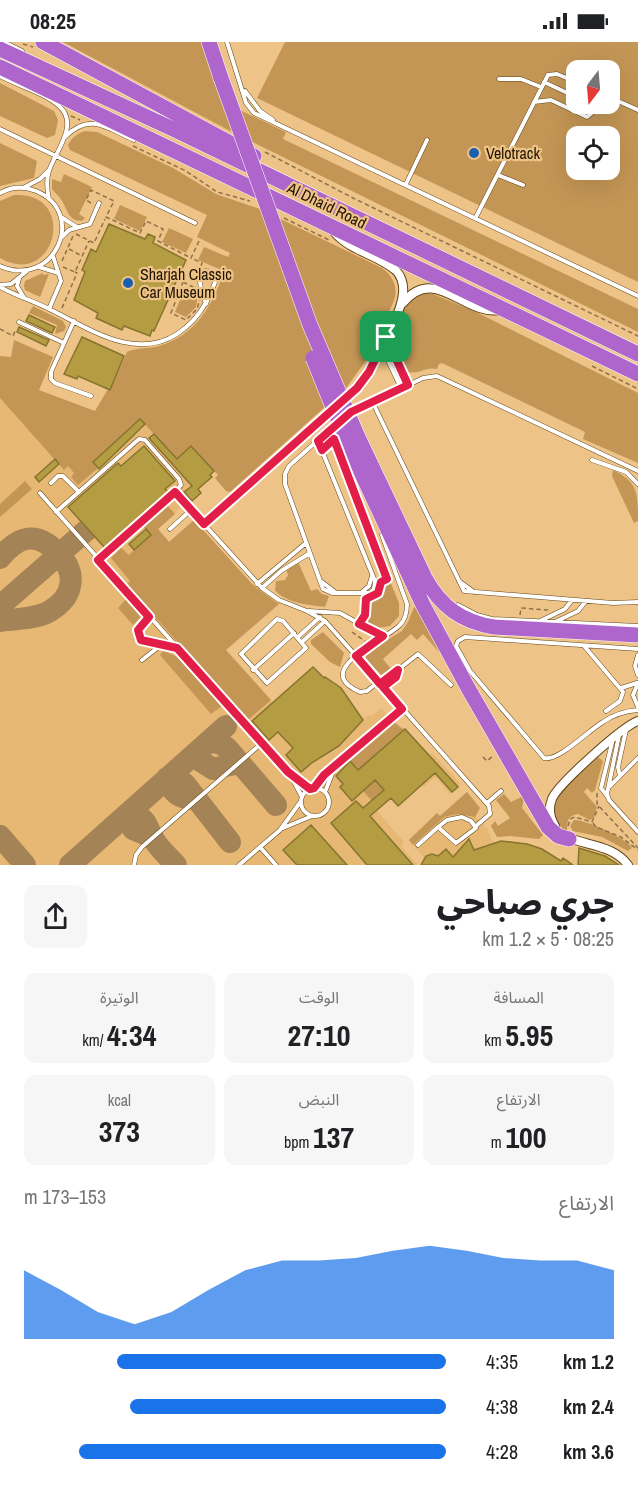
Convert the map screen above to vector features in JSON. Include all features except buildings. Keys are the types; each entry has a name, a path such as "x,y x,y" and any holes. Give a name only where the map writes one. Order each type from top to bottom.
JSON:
{"highway":[{"path":"209,42 310,325 311,354 352,439 437,597 452,612 472,622 494,627 638,635"},
{"path":"41,45 242,148 259,160 272,176"},
{"name":"Al Dhaid Road","path":"0,49 272,176 638,354"},
{"name":"Al Dhaid Road","path":"0,67 150,142 503,309 635,375"},
{"path":"352,439 381,517 423,605 468,688 548,827 558,836 569,834"}],"street":[{"path":"240,492 357,388 369,372 400,306 403,288 396,271 350,246 330,226"},
{"path":"400,306 413,293 430,288 488,310 503,309"},
{"path":"628,865 605,848 559,831 553,823 550,809 557,790 623,729 638,721"}],"lane":[{"path":"4,42 26,54 37,67"},
{"path":"227,42 243,88 260,111 281,125 638,296"},
{"path":"476,217 548,75 566,79"},
{"path":"0,76 54,102 64,112 67,123 65,137 49,170 47,181 49,199 60,216 78,228"},
{"path":"499,79 521,79 566,93"},
{"path":"534,102 550,100 566,107"},
{"path":"620,102 638,110"},
{"path":"65,137 76,127 86,123 103,125 138,141"},
{"path":"0,129 195,223"},
{"path":"406,184 427,140"},
{"path":"0,193 23,188 40,179 49,170"},
{"path":"498,175 523,185"},
{"path":"23,188 49,199"},
{"path":"0,266 9,270 27,270 37,267 53,256 61,238 69,231 90,224 99,204"},
{"path":"60,216 61,238"},
{"path":"49,309 60,284 61,275 53,256"},
{"path":"37,267 47,268 61,275"},
{"path":"0,286 11,284 27,270"},
{"path":"0,286 120,343 146,345 164,340 181,331 195,319 205,304 216,280 215,274 208,270 202,272 199,277 205,304"},
{"path":"20,278 17,286 23,297"},
{"path":"74,321 51,372 51,379 55,383 91,396"},
{"path":"19,322 64,343"},
{"path":"386,337 408,385"},
{"path":"381,346 401,388"},
{"path":"318,441 375,582 374,589 368,593 335,592 320,580 306,543 284,479 289,466 351,412 428,376 441,377 638,471"},
{"path":"372,401 464,591 637,603"},
{"path":"56,512 141,439 145,440 181,485 98,560"},
{"path":"592,460 626,472 638,484"},
{"path":"51,483 61,475 79,492"},
{"path":"175,492 257,584 279,600 325,621 490,808 489,814 473,831 456,843 438,827"},
{"path":"204,524 240,492"},
{"path":"40,493 288,772 301,799 303,809 312,816"},
{"path":"170,529 191,510"},
{"path":"381,517 384,539 407,609 402,623 371,644 343,670 346,680 360,692 367,691 381,684 418,654 451,685"},
{"path":"257,584 306,543"},
{"path":"262,588 281,571 310,553"},
{"path":"416,559 423,564 441,591"},
{"path":"539,621 565,609 572,600"},
{"path":"555,622 573,614 586,601"},
{"path":"454,603 486,618 638,626"},
{"path":"307,611 340,613 383,636"},
{"path":"149,617 139,627 139,637 144,642 177,648"},
{"path":"298,637 320,617"},
{"path":"282,620 298,637 303,642 305,650 269,683 265,683 241,656 241,651 274,621 282,620"},
{"path":"303,642 325,621"},
{"path":"253,670 294,633"},
{"path":"621,688 631,683 638,683 633,695 638,708 605,720 555,758 544,758 470,671 456,646 458,641 465,637 638,649"},
{"path":"142,660 161,645"},
{"path":"585,646 621,688 622,698 606,711"},
{"path":"638,655 635,666 638,675"},
{"path":"239,865 280,830 301,799 324,775 402,709"},
{"path":"620,776 618,767 623,729"},
{"path":"608,797 623,729"},
{"path":"613,739 601,788 638,832"},
{"path":"134,865 136,855 142,847 262,742"},
{"path":"609,787 638,758"},
{"path":"325,792 334,768"},
{"path":"280,830 312,816 320,815 326,810 329,799 325,792 312,788 288,772"},
{"path":"487,803 501,791"},
{"path":"418,845 447,820 457,817 469,820 476,826"},
{"path":"260,847 276,865"}],"path":[{"path":"17,42 41,45"},
{"path":"64,112 86,123"},
{"path":"133,146 186,171 217,192 252,202"},
{"path":"258,148 352,198 638,336"},
{"path":"75,272 60,266 74,233 94,243 114,201 91,190 86,201 99,204"},
{"path":"277,214 338,245"},
{"path":"106,217 140,233 146,221 163,229 158,241 202,263 199,271"},
{"path":"59,314 89,240"},
{"path":"191,258 199,241"},
{"path":"68,248 82,255"},
{"path":"183,282 195,288 200,298 197,309 190,318 184,319 171,313 183,282"},
{"path":"0,329 13,336 19,322"},
{"path":"585,362 638,389"},
{"path":"342,461 387,579 381,582 381,586"},
{"path":"359,624 365,615 366,599 370,598"},
{"path":"520,621 521,608 555,610 557,599"},
{"path":"352,632 371,644"},
{"path":"483,757 487,761 499,751"},
{"path":"592,822 599,805"},
{"path":"569,834 569,822 575,817 592,822 596,827 621,837 638,850 634,854"}],"shaded area":[{"path":"63,42 207,42 233,104 242,111 286,132 283,139 638,309 638,332 232,132"},
{"name":"Velotrack","path":"285,42 638,42 638,282 257,98"},
{"path":"0,83 54,111 58,120 55,135 47,138 0,116"},
{"path":"85,131 97,132 173,168 216,194 260,209 382,268 390,275 394,284 393,303 365,362 346,388 230,492 226,491 215,478 218,475 191,446 177,459 140,419 93,462 98,468 78,485 71,477 74,473 68,466 64,470 0,398 0,356 11,357 14,340 53,357 39,390 95,411 108,389 110,390 127,352 172,341 193,326 208,307 224,271 198,260 204,247 228,257 230,253 197,237 207,215 70,150 68,145 71,140 77,134"},
{"path":"0,143 37,161 34,178 0,186"},
{"path":"64,174 92,187 79,214 85,218 82,221 71,217 61,199 52,189 52,179 61,182"},
{"path":"14,195 34,198 47,208 53,222 52,237 46,251 35,261 19,264 0,258 0,201"},
{"path":"120,205 147,217 140,231 114,219"},
{"path":"169,228 193,239 186,253 162,242"},
{"path":"43,273 43,275 49,274 40,297 25,290 25,281"},
{"path":"185,288 198,295 196,307 186,317 175,312"},
{"path":"424,293 433,294 474,311 638,393 638,463 583,439 585,432 442,363 437,369 408,372 394,346 393,331 402,311"},
{"path":"33,306 63,321 66,327 64,331 55,334 57,325 29,313"},
{"path":"146,396 214,471 212,477 199,489 201,493 183,508 181,507 158,529 179,552 156,573 273,703 325,677 341,688 363,720 369,715 371,717 381,708 399,728 405,728 430,755 432,753 461,784 450,794 435,777 398,806 391,798 376,810 404,842 401,846 418,865 0,865 0,398 64,469"},
{"path":"613,470 627,479 635,490 638,521 634,523 612,476"},
{"path":"25,481 32,489 0,517 0,504"},
{"path":"166,504 175,514 158,529 169,542 194,520 253,585 279,604 226,650 271,700 248,720 126,585 130,581 111,558 121,548 129,555 150,535 142,525"},
{"path":"298,562 311,591 317,589 329,596 325,607 291,601 275,590 276,581 285,580 288,575 286,569"},
{"path":"390,581 399,603 399,616 390,626 377,628 364,621 369,601 380,595 383,583"},
{"path":"127,598 143,615 133,625 118,608"},
{"path":"414,607 440,653 423,634 417,640 411,634 383,659 391,669 381,675 366,659 366,653 402,631"},
{"path":"323,632 344,653 340,667 330,662 311,644 311,640"},
{"path":"163,651 180,658 222,706 211,714 160,655"},
{"path":"394,722 404,730 363,766 384,790 372,801 363,791 368,787 351,768 350,761"},
{"path":"597,756 603,761 595,790 592,793 587,788 584,792 597,807 594,818 590,820 578,814 574,815 568,821 567,832 562,829 555,817 555,797"},
{"path":"467,792 480,808 475,816 487,828 493,842 510,841 534,846 549,853 564,865 420,865 424,858 409,840 437,813 440,816"},
{"path":"467,792 480,808 475,817 457,814 444,817 413,845 409,840 437,813 440,816"},
{"path":"504,794 511,802 521,797 524,799 522,808 543,835 539,839 497,837 491,826 495,821 498,826 510,818 496,800"},
{"path":"574,820 605,830 622,839 632,848 628,851 602,837 573,831 570,826"}],"taxiway":[{"path":"0,606 88,529"},
{"path":"0,558 14,544 21,541 28,539 43,541 64,560 70,576 69,591 50,611 33,617 0,621"},
{"path":"70,865 226,726"},
{"path":"208,742 220,743 227,748 276,805"},
{"path":"196,753 199,760 213,769 238,763"},
{"path":"195,799 177,794 171,788 167,778 185,784 230,842"},
{"path":"152,837 133,829 126,815 133,815 145,821 153,838 176,865"},
{"path":"0,836 25,865"}],"place":[{"name":"Velotrack","path":"474,153"},
{"name":"Sharjah Classic Car Museum","path":"128,283"}],"route":[{"path":"386,337 408,385 359,407 318,441 322,450 334,439 387,579 381,582 380,590 375,596 366,599 365,615 359,624 383,636 356,656 380,684 398,670 396,677 383,687 402,709 324,775 314,788 310,789 288,772 177,648 141,640 138,634 139,627 149,617 98,560 175,492 204,524 357,388 369,372 386,337"}]}
